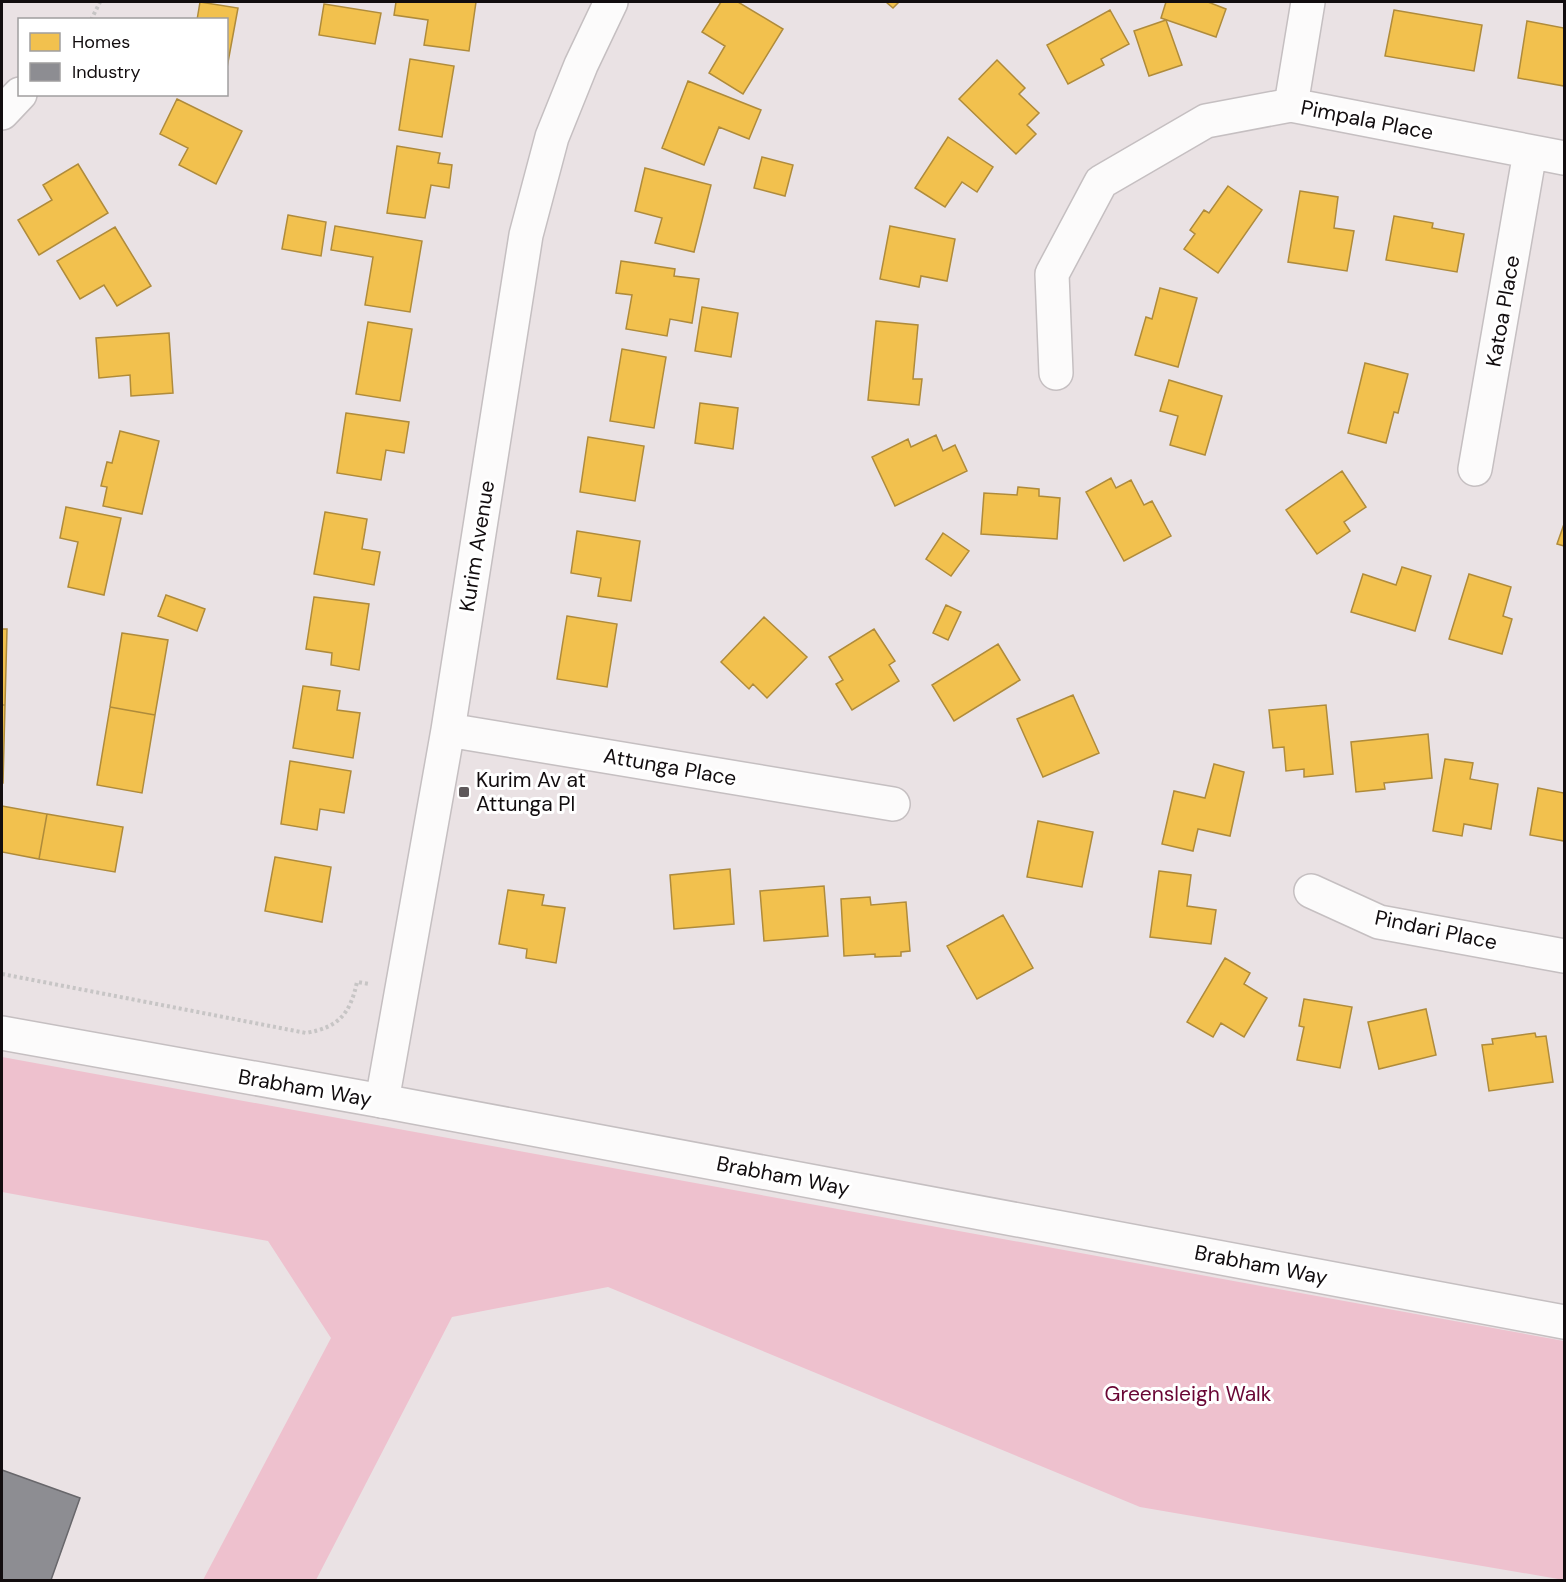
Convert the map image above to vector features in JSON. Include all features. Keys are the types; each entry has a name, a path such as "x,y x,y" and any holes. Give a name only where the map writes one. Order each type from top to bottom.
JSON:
{"street":[{"name":"Kurim Avenue","path":"381,1101 448,730 526,235 552,137 581,64 611,2"},
{"path":"1291,105 1308,2"},
{"path":"2,113 18,96"},
{"name":"Pimpala Place","path":"1056,372 1052,274 1101,182 1206,121 1291,105 1564,158"},
{"name":"Katoa Place","path":"1475,469 1530,152"},
{"name":"Attunga Place","path":"448,730 892,804"},
{"name":"Pindari Place","path":"1311,891 1379,921 1564,956"},
{"name":"Brabham Way","path":"2,1033 381,1101 1564,1322"}],"path":[{"path":"92,18 100,2"},
{"path":"2,974 306,1033 324,1029 339,1019 352,1004 357,982 400,989"}],"green space":[{"name":"Greensleigh Walk","path":"2,1057 1564,1341 1564,1580 1140,1507 608,1287 452,1317 316,1580 203,1580 331,1338 268,1241 2,1192"}],"building: Homes":[{"path":"200,2 238,8 228,62 228,18 197,18"},
{"path":"396,2 476,2 469,51 424,45 428,20 394,15"},
{"path":"721,2 738,2 783,29 743,94 709,73 725,46 702,32"},
{"path":"886,2 899,2 893,8"},
{"path":"1166,2 1208,2 1226,9 1216,37 1161,18"},
{"path":"324,4 381,13 375,44 319,35"},
{"path":"1110,10 1129,44 1101,59 1104,65 1068,84 1047,45"},
{"path":"1394,10 1482,25 1474,71 1385,56"},
{"path":"1166,20 1182,65 1149,76 1134,31"},
{"path":"1527,21 1564,28 1564,86 1518,78"},
{"path":"410,59 454,66 442,137 399,130"},
{"path":"997,60 1025,88 1019,94 1039,113 1027,125 1036,134 1016,154 959,99"},
{"path":"688,81 761,110 749,139 719,127 704,165 662,148"},
{"path":"177,99 242,131 216,184 179,165 188,148 160,134"},
{"path":"948,137 993,167 977,192 962,182 945,207 915,188"},
{"path":"397,146 440,153 438,163 452,165 449,188 431,185 425,218 387,213"},
{"path":"762,157 793,165 785,196 754,188"},
{"path":"78,164 108,213 39,255 18,220 52,200 43,185"},
{"path":"645,168 711,185 694,252 655,243 662,218 635,211"},
{"path":"1228,186 1262,210 1218,273 1184,249 1195,234 1190,230 1204,210 1209,213"},
{"path":"1300,191 1338,197 1334,228 1354,231 1347,271 1288,262"},
{"path":"288,215 326,222 321,256 282,249"},
{"path":"1394,216 1433,223 1432,228 1464,234 1457,272 1386,260"},
{"path":"335,226 422,241 410,312 365,305 373,257 331,250"},
{"path":"890,226 955,239 947,281 921,276 919,287 880,279"},
{"path":"115,227 151,286 117,306 104,285 80,299 57,261"},
{"path":"621,261 675,269 674,276 699,279 692,323 670,319 667,336 626,329 632,295 616,293"},
{"path":"1160,288 1197,298 1178,367 1135,355 1146,317 1152,319"},
{"path":"702,307 738,313 731,357 695,351"},
{"path":"876,321 918,325 913,379 922,379 919,405 868,400"},
{"path":"368,322 412,329 400,401 356,394"},
{"path":"169,333 173,393 131,396 130,375 99,378 96,338"},
{"path":"622,349 666,357 654,428 610,421"},
{"path":"1365,363 1408,374 1398,413 1394,412 1386,443 1348,433"},
{"path":"1169,380 1222,396 1205,455 1170,445 1178,416 1160,411"},
{"path":"700,403 738,408 733,449 695,443"},
{"path":"346,413 409,422 404,453 386,450 381,480 337,473"},
{"path":"120,431 159,441 142,514 103,506 107,487 101,486 107,462 112,463"},
{"path":"936,435 943,451 955,445 967,471 895,506 872,457 908,439 911,447"},
{"path":"588,437 644,446 635,501 580,492"},
{"path":"1342,471 1366,507 1344,522 1350,531 1317,554 1286,510"},
{"path":"1111,478 1116,488 1131,480 1144,505 1152,501 1171,536 1124,561 1086,492"},
{"path":"1018,487 1039,489 1039,496 1060,498 1057,539 981,534 984,493 1017,495"},
{"path":"66,507 121,518 104,595 68,587 78,542 60,538"},
{"path":"325,512 367,519 362,549 380,552 374,585 314,574"},
{"path":"1564,524 1564,546 1557,544"},
{"path":"577,531 640,541 631,601 598,596 601,578 571,573"},
{"path":"943,533 969,551 951,576 926,559"},
{"path":"1402,567 1431,576 1415,631 1351,612 1363,574 1396,585"},
{"path":"1469,574 1511,587 1503,616 1512,619 1502,654 1449,639"},
{"path":"166,595 205,609 197,631 158,616"},
{"path":"314,597 369,604 359,670 331,665 332,653 306,649"},
{"path":"946,605 961,612 948,640 933,633"},
{"path":"567,616 617,624 607,687 557,679"},
{"path":"764,617 807,657 767,698 753,684 749,689 721,662"},
{"path":"2,629 7,629 5,705 2,705"},
{"path":"874,629 895,661 889,665 899,681 852,710 836,684 843,680 829,657"},
{"path":"122,633 168,640 155,715 110,707"},
{"path":"998,644 1020,680 954,721 932,685"},
{"path":"303,686 340,691 337,710 360,713 353,758 293,748"},
{"path":"1073,695 1099,753 1043,777 1017,719"},
{"path":"2,705 5,705 3,783 2,783"},
{"path":"1326,705 1333,774 1304,777 1304,769 1286,771 1284,747 1273,748 1269,710"},
{"path":"110,707 155,715 142,793 97,785"},
{"path":"1428,734 1432,778 1384,783 1385,789 1356,792 1351,742"},
{"path":"1445,759 1473,763 1470,779 1498,784 1491,829 1464,824 1462,836 1433,831"},
{"path":"290,761 351,771 344,813 320,809 317,830 281,824"},
{"path":"1214,764 1244,772 1230,836 1198,829 1193,851 1162,844 1174,791 1205,798"},
{"path":"1538,788 1564,793 1564,841 1530,835"},
{"path":"2,806 47,814 39,859 2,852"},
{"path":"47,814 123,827 115,872 39,859"},
{"path":"1038,821 1093,832 1082,887 1027,877"},
{"path":"275,857 331,867 322,922 265,911"},
{"path":"730,869 734,924 674,929 670,875"},
{"path":"1159,871 1191,875 1187,906 1216,910 1211,944 1150,937"},
{"path":"824,886 828,936 764,941 760,891"},
{"path":"508,890 544,895 542,905 565,908 556,963 526,958 527,949 499,944"},
{"path":"870,897 871,905 906,902 910,951 901,952 901,956 875,957 875,954 844,956 841,899"},
{"path":"1003,915 1033,968 977,999 947,946"},
{"path":"1225,958 1250,973 1244,984 1267,998 1244,1037 1221,1023 1213,1037 1187,1022"},
{"path":"1304,999 1352,1007 1340,1068 1297,1060 1304,1027 1299,1026"},
{"path":"1426,1009 1436,1055 1379,1069 1368,1022"},
{"path":"1535,1033 1536,1037 1546,1036 1553,1082 1489,1091 1482,1045 1493,1044 1492,1039"}],"building: Industry":[{"path":"2,1470 80,1498 51,1580 2,1580"}],"place":[{"name":"Kurim Av at Attunga Pl","path":"464,792"}]}
